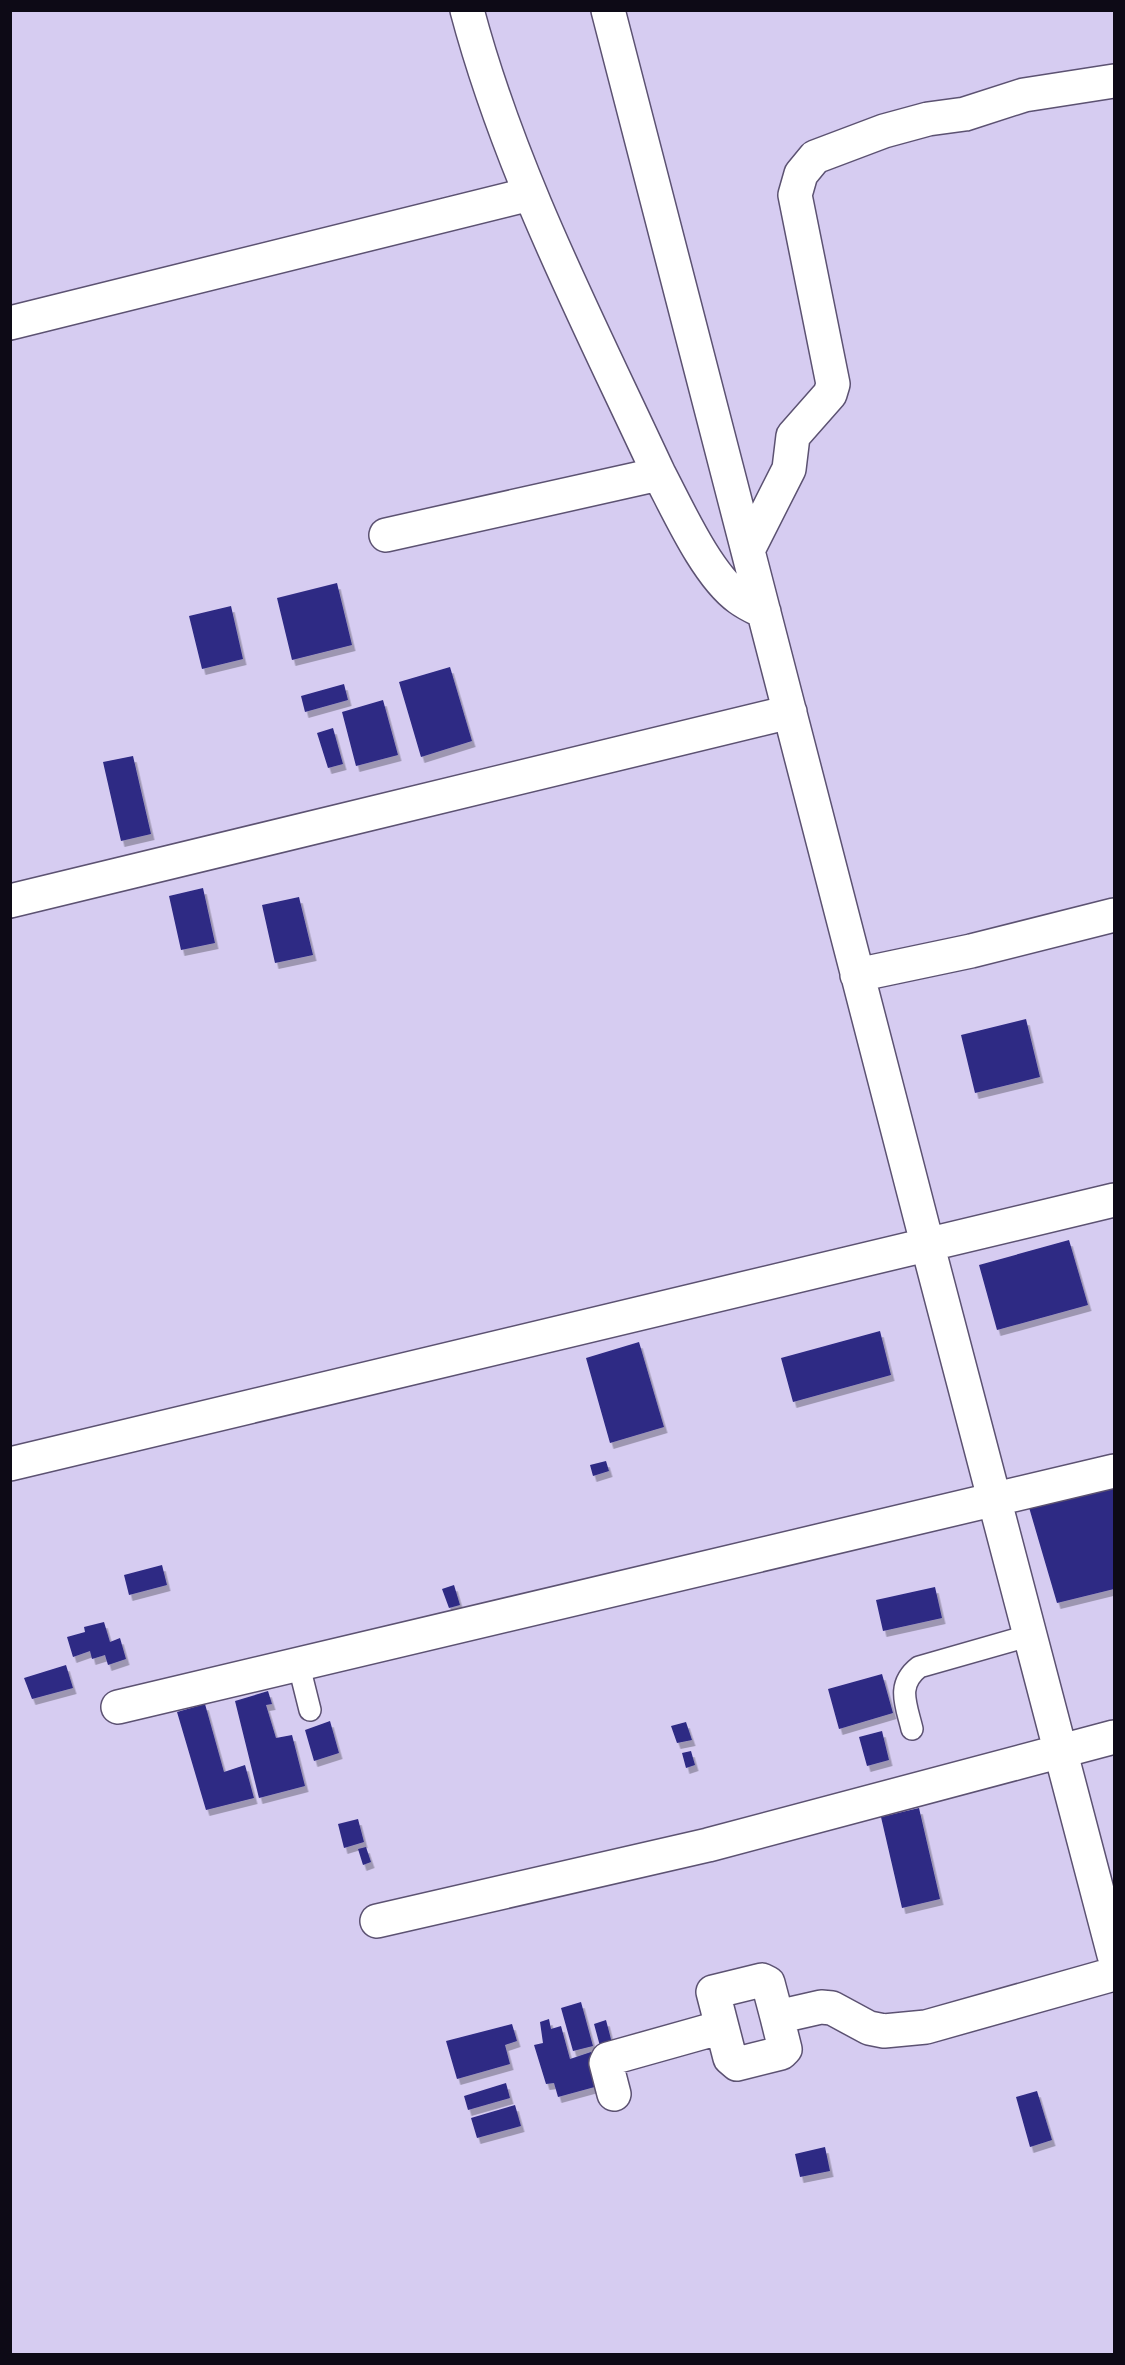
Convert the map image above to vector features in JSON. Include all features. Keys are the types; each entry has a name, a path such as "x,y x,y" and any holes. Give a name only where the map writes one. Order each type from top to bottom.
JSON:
{"street":[{"path":"467,10 495,101 530,194 659,474 688,529 718,577 738,598 764,612"},
{"path":"608,10 857,975 1114,1955"},
{"path":"748,550 789,469 793,436 830,394 833,384 795,195 801,174 815,157 884,131 928,119 965,114 1024,95 1114,81"},
{"path":"10,323 530,194"},
{"path":"386,535 659,474"},
{"path":"10,901 790,712"},
{"path":"857,975 971,951 1114,915"},
{"path":"10,1464 1114,1200"},
{"path":"118,1707 1114,1472"},
{"path":"377,1921 708,1845 1114,1737"},
{"path":"777,2017 821,2007 832,2008 869,2028 885,2031 926,2027 1114,1974"},
{"path":"762,1980 768,1983 777,2017 785,2049 781,2053 737,2064 730,2058 713,1992 762,1980"},
{"path":"614,2094 608,2059 722,2027"}],"lane":[{"path":"912,1729 904,1695 906,1681 919,1667 1031,1635"},
{"path":"299,1666 310,1710"}],"building":[{"path":"337,583 352,645 292,660 277,598"},
{"path":"231,606 243,659 202,669 189,616"},
{"path":"450,667 472,741 421,757 399,682"},
{"path":"344,684 348,700 305,712 301,696"},
{"path":"383,700 398,755 356,766 342,712"},
{"path":"333,728 343,764 328,768 317,733"},
{"path":"133,756 151,834 121,841 103,762"},
{"path":"203,888 215,943 181,950 169,896"},
{"path":"299,897 313,955 275,963 262,905"},
{"path":"1026,1019 1040,1077 975,1093 961,1035"},
{"path":"1069,1240 1088,1305 997,1330 979,1265"},
{"path":"880,1331 891,1375 793,1402 781,1358"},
{"path":"639,1342 664,1427 610,1443 586,1358"},
{"path":"606,1461 609,1471 593,1476 590,1465"},
{"path":"1114,1482 1114,1589 1057,1603 1028,1504"},
{"path":"162,1565 167,1585 129,1595 124,1575"},
{"path":"454,1585 460,1605 449,1608 442,1589"},
{"path":"935,1587 942,1618 883,1631 876,1600"},
{"path":"104,1622 110,1642 120,1638 126,1659 108,1665 105,1655 92,1659 90,1651 73,1657 67,1637 85,1632 84,1627"},
{"path":"66,1665 73,1688 32,1699 24,1678"},
{"path":"882,1674 893,1713 839,1729 828,1689"},
{"path":"268,1691 272,1704 266,1705 276,1738 292,1735 305,1786 259,1798 235,1701"},
{"path":"205,1704 224,1772 245,1765 254,1798 206,1810 177,1712"},
{"path":"330,1721 339,1753 314,1761 305,1730"},
{"path":"686,1722 692,1740 677,1743 671,1726"},
{"path":"882,1731 889,1760 867,1766 859,1737"},
{"path":"691,1751 695,1765 686,1768 682,1753"},
{"path":"919,1808 940,1899 902,1908 881,1817"},
{"path":"358,1819 364,1842 344,1848 338,1824"},
{"path":"366,1847 371,1862 363,1865 358,1849"},
{"path":"581,2002 593,2046 573,2051 561,2008"},
{"path":"549,2019 551,2029 561,2026 570,2059 591,2052 602,2085 558,2097 554,2083 546,2084 534,2045 543,2043 540,2022"},
{"path":"606,2020 612,2043 600,2046 594,2024"},
{"path":"512,2024 517,2041 505,2045 510,2064 457,2079 446,2041"},
{"path":"506,2083 510,2098 468,2110 464,2096"},
{"path":"1037,2091 1052,2140 1030,2147 1016,2097"},
{"path":"515,2105 521,2126 477,2138 471,2118"},
{"path":"825,2147 830,2171 800,2177 795,2154"}]}
